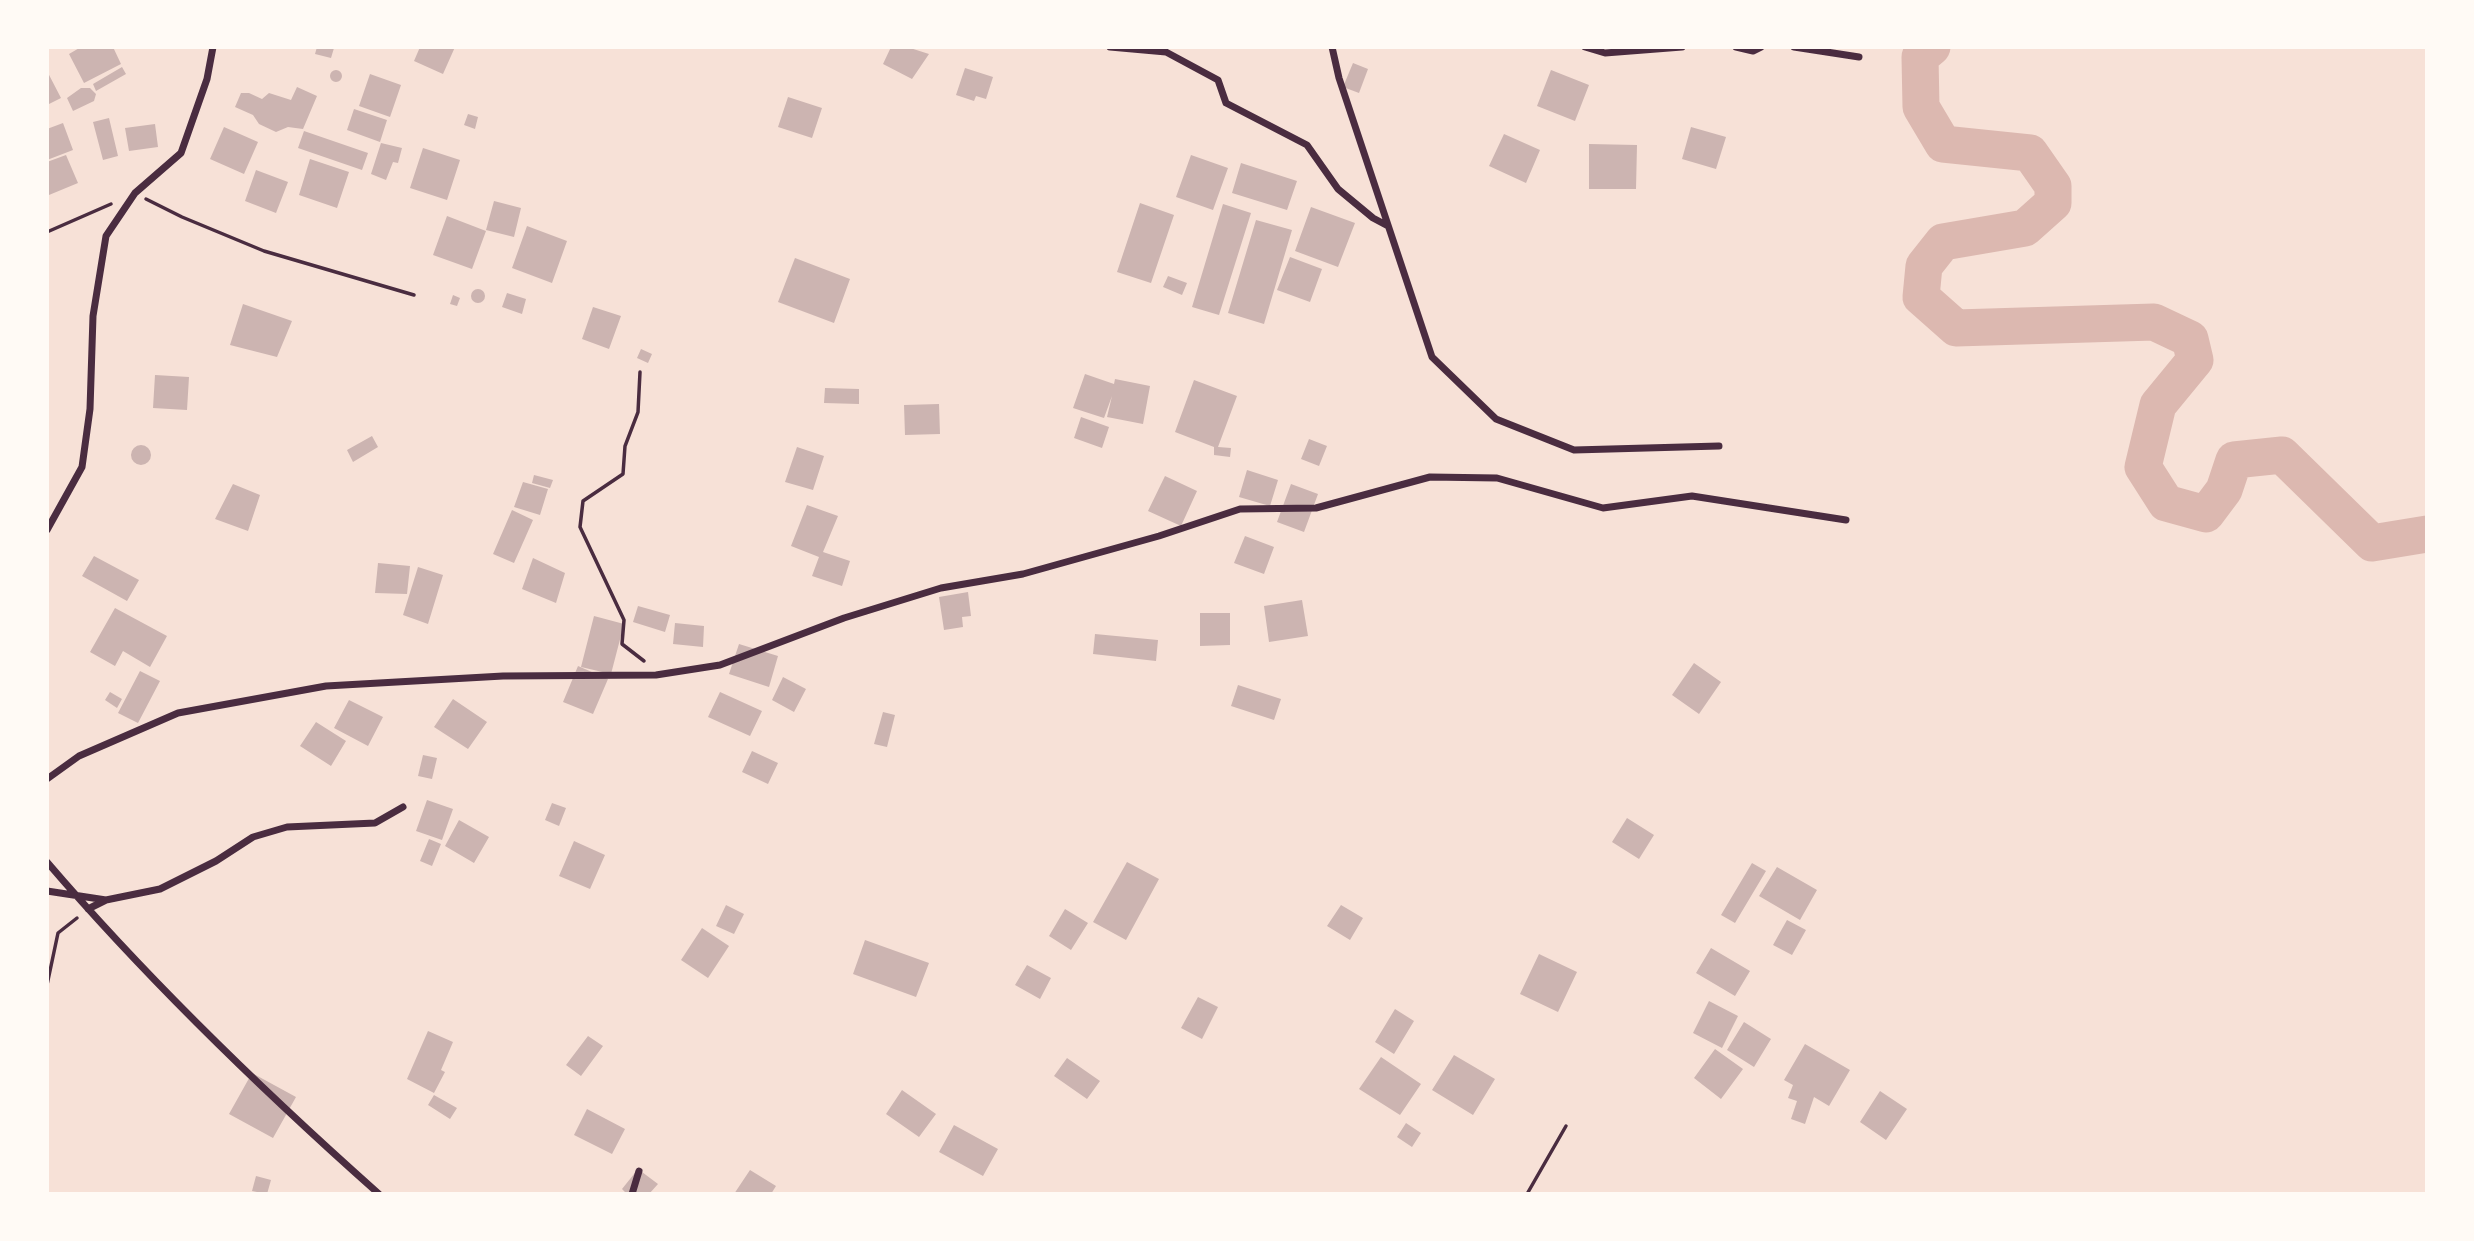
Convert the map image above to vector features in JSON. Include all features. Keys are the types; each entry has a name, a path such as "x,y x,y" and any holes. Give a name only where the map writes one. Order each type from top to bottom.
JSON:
{"street":[{"path":"47,530 82,467 90,409 93,316 106,236 135,193 181,153 207,79 214,47"},
{"path":"1110,47 1166,52 1218,80 1226,103 1307,145 1338,189 1388,226"},
{"path":"1332,47 1432,357 1496,419 1574,450 1719,446"},
{"path":"1585,47 1605,53 1682,47"},
{"path":"1736,47 1754,51 1761,47"},
{"path":"1794,47 1859,57"},
{"path":"47,779 79,756 177,713 326,686 503,676 656,675 720,665 845,618 941,588 1023,574 1159,536 1240,509 1316,508 1430,477 1497,478 1603,508 1692,496 1846,520"},
{"path":"88,909 106,900 160,889 216,861 253,837 287,827 375,822 403,807"},
{"path":"47,862 88,909 272,1099 379,1194"},
{"path":"47,891 106,900"},
{"path":"632,1194 639,1171"}],"path":[{"path":"47,232 135,193 182,217 264,250 414,295"},
{"path":"640,372 638,412 625,446 623,474 583,501 580,527 624,621 622,644 641,657 656,675"},
{"path":"47,985 58,933 88,909"},
{"path":"1527,1194 1566,1126"}],"building":[{"path":"81,47 113,47 121,64 84,83 69,54"},
{"path":"317,47 334,48 331,58 315,54"},
{"path":"420,47 455,47 443,74 414,61"},
{"path":"891,47 907,47 929,54 912,79 883,64"},
{"path":"1353,63 1368,69 1359,93 1343,87"},
{"path":"122,67 126,74 96,91 93,84"},
{"path":"965,68 993,77 986,99 976,96 974,101 956,95"},
{"path":"1551,70 1589,85 1575,121 1537,106"},
{"path":"47,71 61,98 47,105"},
{"path":"331,71 341,71 341,81 331,81"},
{"path":"370,74 401,85 390,117 359,106"},
{"path":"297,87 317,96 303,129 288,127 276,132 259,124 253,115 235,107 241,93 249,93 262,99 269,93 291,100"},
{"path":"81,88 90,88 96,94 94,101 73,111 67,98"},
{"path":"788,97 822,108 812,138 778,127"},
{"path":"354,109 387,120 380,142 347,130"},
{"path":"468,114 478,117 475,129 464,125"},
{"path":"109,118 118,156 103,160 93,122"},
{"path":"63,123 73,150 47,160 47,129"},
{"path":"155,124 158,147 129,151 125,128"},
{"path":"224,127 258,142 244,174 210,159"},
{"path":"1691,127 1726,137 1716,169 1682,159"},
{"path":"304,131 368,153 362,170 298,148"},
{"path":"1504,134 1540,150 1526,183 1489,166"},
{"path":"381,143 402,148 398,163 393,162 386,180 371,174"},
{"path":"1589,144 1637,145 1636,189 1589,189"},
{"path":"423,148 460,160 447,200 410,188"},
{"path":"66,155 78,183 49,195 47,162"},
{"path":"1191,155 1228,168 1213,210 1176,197"},
{"path":"310,159 349,172 337,208 299,195"},
{"path":"1241,163 1297,181 1287,210 1232,193"},
{"path":"256,170 288,182 276,213 245,201"},
{"path":"494,201 521,208 514,237 486,230"},
{"path":"1140,203 1174,215 1151,283 1117,272"},
{"path":"1223,204 1251,213 1219,315 1192,307"},
{"path":"1311,207 1355,223 1338,267 1295,251"},
{"path":"447,216 486,231 472,269 433,255"},
{"path":"1256,220 1292,230 1264,324 1228,313"},
{"path":"527,226 567,241 552,283 512,268"},
{"path":"1290,257 1322,269 1310,302 1277,290"},
{"path":"795,258 850,279 834,323 778,302"},
{"path":"1168,276 1187,283 1182,295 1163,287"},
{"path":"478,289 483,291 483,301 478,303 473,301 471,296 473,291"},
{"path":"507,293 526,299 522,314 502,307"},
{"path":"453,295 460,298 457,306 450,304"},
{"path":"243,304 292,321 277,357 230,345"},
{"path":"593,307 621,316 609,349 582,339"},
{"path":"641,349 652,354 648,363 637,358"},
{"path":"1085,374 1114,384 1115,379 1150,386 1143,424 1107,417 1112,396 1104,418 1073,408"},
{"path":"155,375 189,377 187,410 153,408"},
{"path":"1194,380 1237,396 1218,447 1231,448 1230,457 1214,455 1214,447 1175,432"},
{"path":"825,388 859,389 859,404 824,403"},
{"path":"939,404 940,434 905,435 904,405"},
{"path":"1081,417 1109,427 1102,448 1074,438"},
{"path":"372,436 378,447 353,462 347,450"},
{"path":"1309,439 1327,446 1319,466 1301,459"},
{"path":"141,445 148,448 151,455 148,462 141,465 134,462 131,455 134,448"},
{"path":"797,447 824,456 813,490 785,482"},
{"path":"1247,470 1278,480 1270,506 1239,497"},
{"path":"534,475 553,480 550,488 532,483"},
{"path":"1165,476 1197,491 1181,526 1148,511"},
{"path":"523,482 548,489 540,515 514,507"},
{"path":"233,484 260,495 248,531 215,519"},
{"path":"1291,484 1318,494 1304,532 1277,522"},
{"path":"807,505 838,516 823,552 850,561 842,586 812,576 819,557 791,546"},
{"path":"512,510 533,520 514,563 493,554"},
{"path":"1245,536 1274,547 1264,574 1234,563"},
{"path":"94,556 139,580 127,601 82,576"},
{"path":"533,558 565,573 556,603 522,589"},
{"path":"378,563 410,566 407,594 375,593"},
{"path":"418,567 443,575 428,624 403,615"},
{"path":"968,592 971,616 962,617 963,627 944,630 939,597"},
{"path":"1302,600 1308,636 1269,642 1264,606"},
{"path":"638,606 670,615 665,632 633,622"},
{"path":"115,608 167,636 150,667 123,651 115,666 90,652"},
{"path":"1200,613 1230,613 1230,645 1200,646"},
{"path":"594,616 624,624 611,674 581,667"},
{"path":"675,623 704,626 703,647 673,644"},
{"path":"1095,634 1158,640 1156,661 1093,654"},
{"path":"739,644 778,656 769,687 729,674"},
{"path":"1694,663 1721,682 1699,714 1672,695"},
{"path":"578,666 608,679 593,714 563,702"},
{"path":"140,671 160,681 138,723 118,713"},
{"path":"783,677 806,689 794,712 772,700"},
{"path":"1238,685 1281,699 1274,720 1231,706"},
{"path":"110,692 122,699 117,708 105,700"},
{"path":"720,692 762,711 750,736 708,717"},
{"path":"453,699 487,722 468,749 434,727"},
{"path":"349,700 383,717 368,746 334,728"},
{"path":"883,712 895,715 887,747 874,744"},
{"path":"316,722 346,741 331,766 300,746"},
{"path":"752,751 778,763 768,784 742,772"},
{"path":"423,755 437,758 432,779 418,776"},
{"path":"427,800 453,809 442,840 416,831"},
{"path":"552,803 566,808 559,826 545,820"},
{"path":"1627,818 1654,835 1639,859 1612,842"},
{"path":"459,820 489,837 474,863 445,846"},
{"path":"429,839 441,844 432,866 420,861"},
{"path":"574,841 605,855 590,889 559,876"},
{"path":"1127,862 1159,879 1126,940 1093,922"},
{"path":"1752,863 1766,871 1735,923 1721,915"},
{"path":"1777,867 1817,890 1800,920 1759,896"},
{"path":"726,905 744,914 734,934 716,926"},
{"path":"1341,905 1363,918 1350,940 1327,926"},
{"path":"1065,909 1088,923 1071,950 1049,936"},
{"path":"1787,920 1806,930 1792,955 1773,945"},
{"path":"702,928 729,946 708,978 681,960"},
{"path":"865,940 929,963 916,997 853,974"},
{"path":"1711,948 1750,971 1735,996 1696,973"},
{"path":"1539,954 1577,972 1558,1012 1520,994"},
{"path":"1027,965 1051,978 1040,999 1015,985"},
{"path":"1198,997 1218,1007 1202,1039 1181,1028"},
{"path":"1709,1001 1738,1016 1722,1048 1693,1033"},
{"path":"1395,1009 1414,1021 1394,1054 1375,1042"},
{"path":"1744,1022 1771,1039 1754,1067 1727,1050"},
{"path":"428,1031 453,1042 441,1070 445,1072 434,1093 407,1079"},
{"path":"588,1036 603,1046 581,1076 566,1065"},
{"path":"1805,1044 1850,1070 1829,1106 1814,1097 1805,1124 1791,1119 1797,1101 1788,1098 1793,1085 1784,1080"},
{"path":"1715,1049 1743,1069 1721,1099 1694,1078"},
{"path":"1454,1055 1495,1079 1473,1115 1432,1090"},
{"path":"1381,1057 1421,1084 1400,1115 1359,1089"},
{"path":"1067,1058 1100,1081 1087,1099 1054,1076"},
{"path":"252,1073 296,1097 273,1138 229,1114"},
{"path":"902,1090 936,1114 919,1137 886,1114"},
{"path":"1880,1091 1907,1109 1886,1140 1860,1122"},
{"path":"434,1095 457,1108 450,1119 428,1105"},
{"path":"587,1109 625,1129 612,1154 574,1135"},
{"path":"1406,1123 1421,1133 1412,1147 1397,1137"},
{"path":"954,1125 998,1149 983,1176 939,1152"},
{"path":"638,1169 658,1184 649,1194 627,1194 622,1189"},
{"path":"750,1170 776,1186 771,1194 734,1194"},
{"path":"256,1176 271,1180 267,1194 252,1191"}],"waterway":[{"path":"1932,47 1920,57 1921,107 1943,144 2030,153 2053,186 2053,203 2025,228 1943,242 1924,266 1921,297 1956,328 2154,322 2190,339 2195,360 2158,405 2143,467 2166,503 2206,514 2224,490 2234,460 2282,455 2372,543 2427,534"}]}
